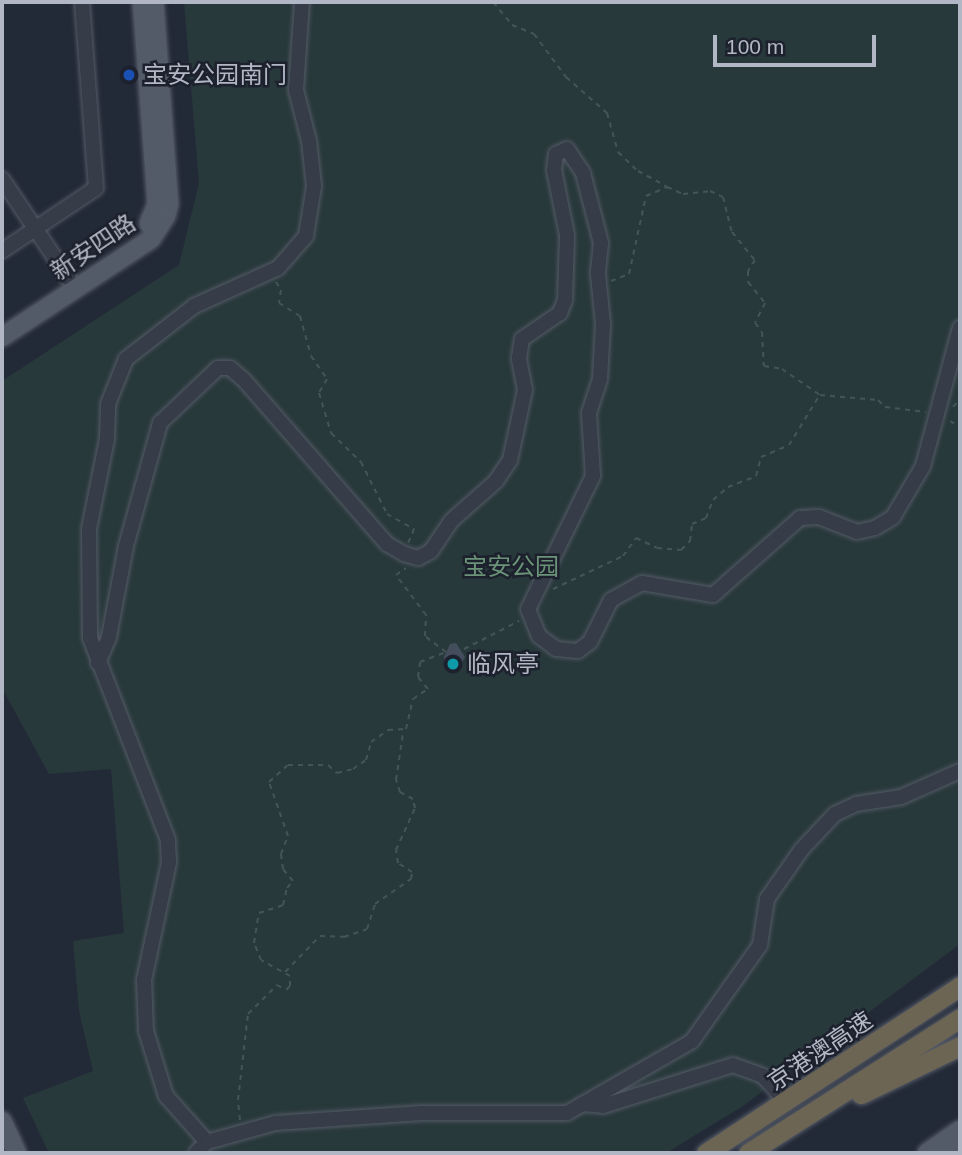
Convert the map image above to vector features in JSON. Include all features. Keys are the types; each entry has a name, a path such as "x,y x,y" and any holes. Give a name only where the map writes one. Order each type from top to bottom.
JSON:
{"highway":[{"name":"京港澳高速","path":"706,1153 787,1103 960,986"},
{"name":"京港澳高速","path":"748,1153 960,1018"},
{"path":"796,1123 960,1046"}],"main road":[{"name":"新安四路","path":"2,324 143,230 154,214 142,2"},
{"name":"新安四路","path":"2,337 151,239 166,216 169,204 154,2"},
{"path":"2,1121 18,1153"},
{"path":"927,1153 960,1130"},
{"path":"949,1153 960,1145"},
{"path":"2,1148 4,1153"}],"street":[{"path":"2,251 96,188 82,2"},
{"path":"207,1142 166,1096 146,1031 144,980 169,862 168,840 90,638 89,529 116,378 126,359 194,306 269,272 295,253 313,211 309,141 296,90 302,2"},
{"path":"98,663 109,637 126,546 155,435 160,423 218,368 230,368 244,380 387,544 414,556 431,551 451,521 496,481 510,460 525,390 519,358 522,339 560,313 565,300 567,235 554,170 556,154 566,149 583,173 601,243 598,274 603,324 600,379 589,413 593,476 532,594 528,609 539,636 556,649 579,651 590,642 611,600 642,583 713,595 800,518 819,517 857,532 875,528 893,517 906,500 923,466 960,328"},
{"path":"2,179 69,279"},
{"path":"196,1153 207,1142 275,1123 355,1116 550,1115 582,1104 642,1067 681,1051 708,1023 760,945 766,900 802,849 835,814 856,804 901,797 960,771"},
{"path":"582,1104 603,1106 733,1065 764,1076 787,1103"}],"path":[{"path":"493,2 512,25 534,34 566,77 607,113 618,152 638,171 683,194 710,191 723,197 733,232 755,260 748,271 748,282 765,303 755,323 762,332 764,366 782,369 820,395 878,400 885,407 922,410 934,419"},
{"path":"598,274 612,282 629,274 646,196 667,187"},
{"path":"269,272 281,290 279,303 300,316 311,356 324,370 327,379 318,393 331,433 361,462 387,514 414,529 406,548 414,556 416,569 400,570 396,575 426,615 425,636 446,652 420,662 418,677 428,690 413,699 403,732 396,779 400,792 413,800 415,808 396,850 398,863 412,872 411,879 374,905 367,929 344,937 320,936 285,972"},
{"path":"532,594 572,582 623,556 636,538 657,548 681,550 690,541 692,524 706,518 713,500 727,487 756,476 761,457 789,445 820,395"},
{"path":"464,649 518,621 528,609"},
{"path":"241,1132 238,1100 248,1014 277,985 286,990 290,986 285,972 261,960 254,943 258,913 283,905 287,888 293,881 283,869 281,854 288,836 269,782 272,776 288,765 328,765 337,773 353,769 366,760 370,742 388,730 403,732"}],"green space":[{"name":"宝安公园","path":"184,2 960,2 960,944 743,1106 666,1153 49,1153 23,1098 93,1071 79,1011 73,941 124,933 111,769 49,774 2,688 2,381 179,265 199,183"}],"building":[{"name":"临风亭","path":"456,643 465,657 457,671 446,671 444,657 450,644"}],"place":[{"name":"宝安公园南门","path":"129,75"},
{"name":"临风亭","path":"453,664"}]}
